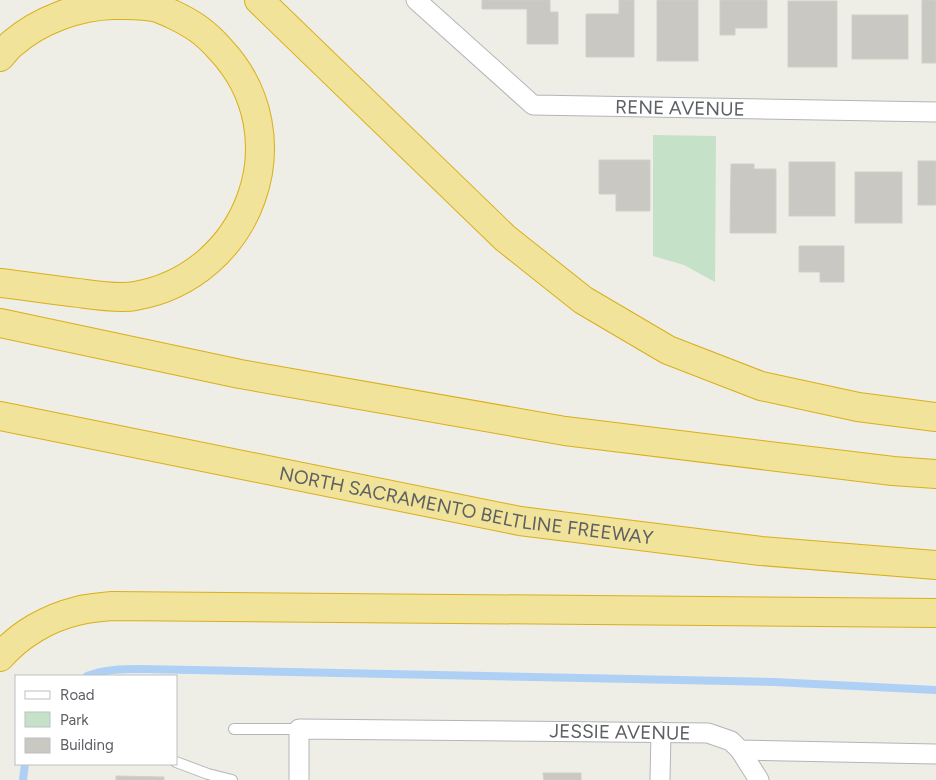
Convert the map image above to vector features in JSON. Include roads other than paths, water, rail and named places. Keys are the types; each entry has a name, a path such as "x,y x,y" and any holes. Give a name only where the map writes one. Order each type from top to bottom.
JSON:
{"highway":[{"path":"259,0 505,238 583,300 668,350 761,386 858,407 936,417"},
{"path":"0,57 13,43 35,28 65,14 100,5 135,4 159,8 190,23 208,36 231,61 248,91 256,112 260,135 260,157 254,190 241,222 221,250 196,272 176,284 155,292 133,297 99,296 0,283"},
{"path":"0,323 240,374 565,431 893,471 936,474"},
{"name":"NORTH SACRAMENTO BELTLINE FREEWAY","path":"0,416 520,521 761,551 936,566"},
{"path":"0,434 44,425"},
{"path":"0,656 36,627 56,617 78,610 112,606 936,614"}],"street":[{"name":"RENE AVENUE","path":"416,0 533,105 936,112"},
{"name":"JESSIE AVENUE","path":"299,730 661,732 708,734 731,742 740,750 936,754"},
{"path":"299,730 299,780"},
{"path":"660,780 661,732"},
{"path":"740,750 759,780"}],"lane":[{"path":"234,729 299,730"},
{"path":"178,763 208,774 232,780"}],"waterway":[{"path":"90,675 121,669 141,669 774,682 936,690"},
{"path":"23,780 25,765"}]}
